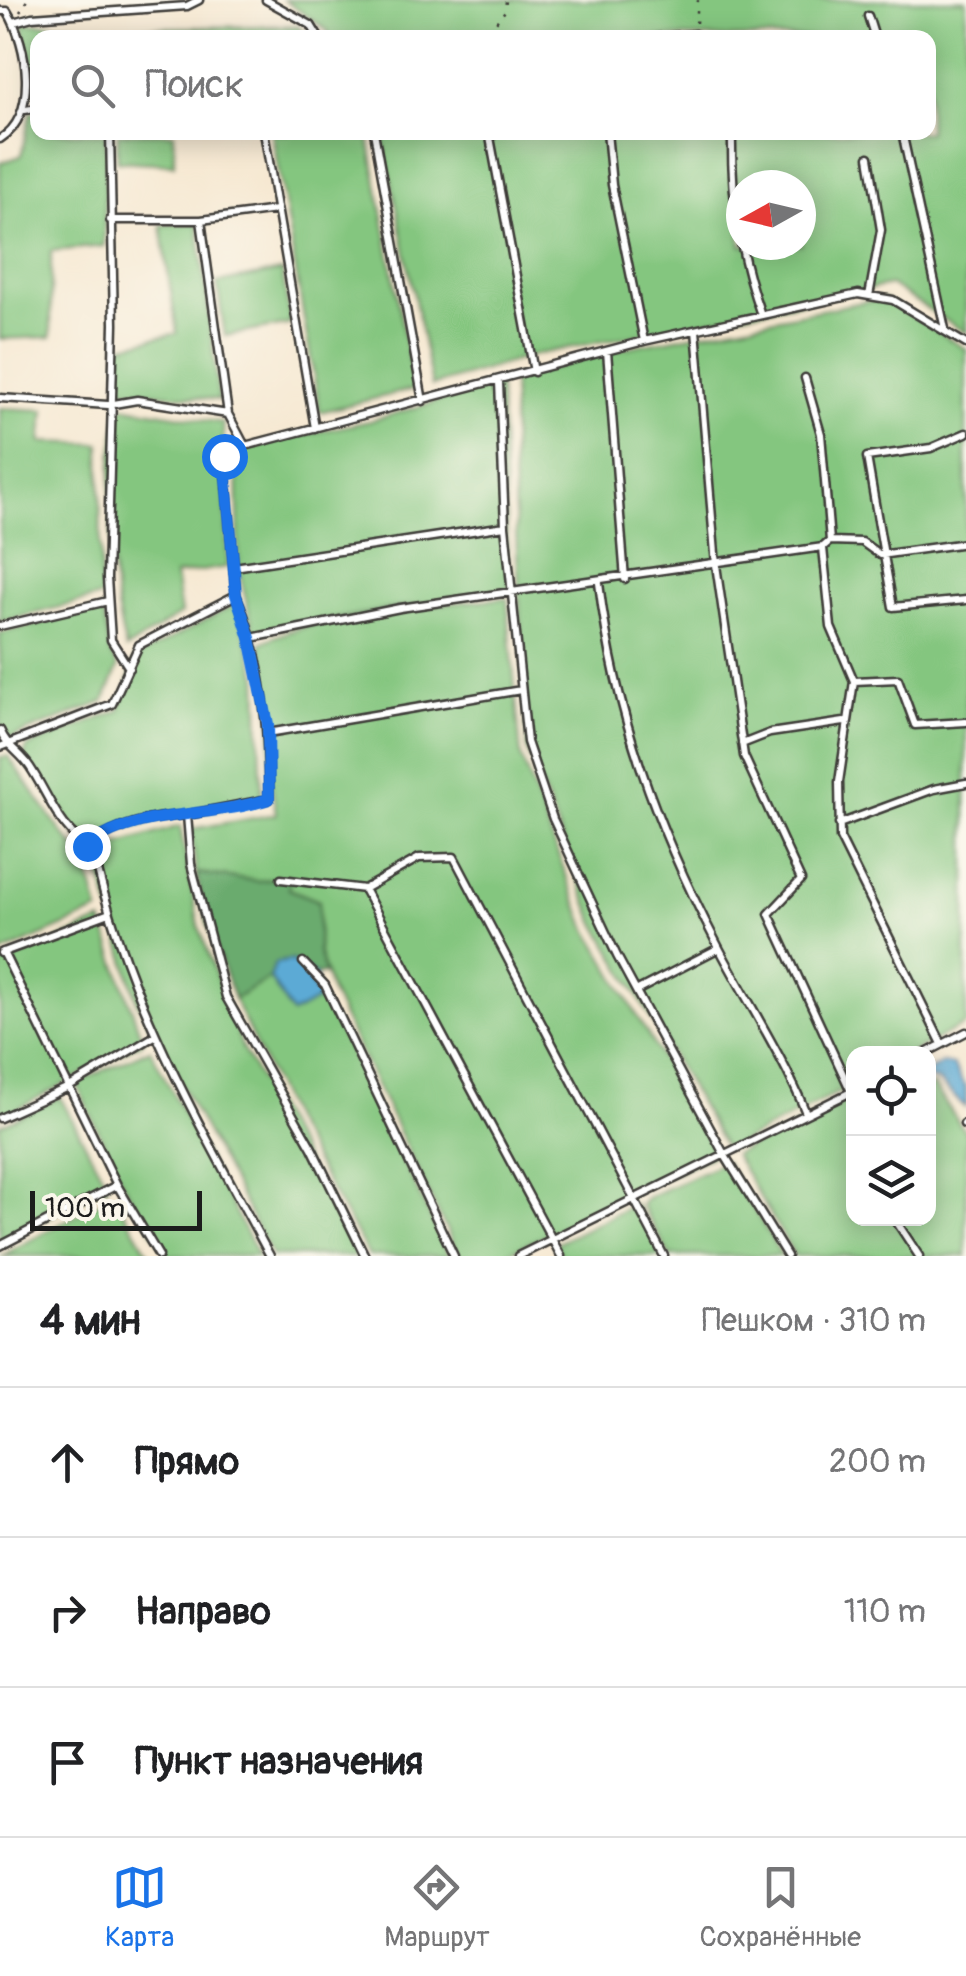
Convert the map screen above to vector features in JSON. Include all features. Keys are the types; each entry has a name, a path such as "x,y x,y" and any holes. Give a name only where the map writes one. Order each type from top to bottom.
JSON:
{"lane":[{"path":"14,22 32,17 187,6 198,0"},
{"path":"266,0 313,30"},
{"path":"0,11 7,11 14,22 28,95 12,132 0,139"},
{"path":"868,16 872,30"},
{"path":"24,110 30,109"},
{"path":"110,140 114,324 108,405 108,601 110,640 128,668"},
{"path":"265,140 315,428"},
{"path":"375,140 423,401"},
{"path":"490,140 534,372"},
{"path":"608,140 612,185 644,341"},
{"path":"732,140 731,202 744,267 760,315"},
{"path":"904,140 945,330"},
{"path":"869,157 881,230 870,296"},
{"path":"110,220 201,220 276,210"},
{"path":"201,220 228,414 245,446"},
{"path":"87,846 110,830 154,816 188,815 269,799 268,733 250,638 236,595 224,456 245,446 644,341 858,294 893,300 966,344"},
{"path":"696,330 716,564 742,744 801,880 769,914 846,1079"},
{"path":"607,352 625,579"},
{"path":"805,378 822,434 830,541"},
{"path":"499,382 506,526 527,742 553,819 636,991 724,1154 787,1256"},
{"path":"0,398 108,405 138,400 228,414"},
{"path":"966,433 931,448 867,457 880,555 892,607 966,600"},
{"path":"234,567 506,526"},
{"path":"250,638 400,608 600,583 823,547 830,541 862,542 880,555 966,543"},
{"path":"823,547 830,627 854,681 844,722 840,838 942,1044"},
{"path":"600,583 608,660 634,760 719,948 806,1113"},
{"path":"3,747 112,704 139,645 236,595"},
{"path":"0,626 108,601"},
{"path":"854,681 898,679 915,725 966,722"},
{"path":"268,733 522,690"},
{"path":"742,744 770,733 844,722"},
{"path":"0,730 3,747 29,764 74,839 93,848 107,914 153,1037 270,1256"},
{"path":"838,824 934,790 966,783"},
{"path":"188,815 192,864 226,996 312,1148 365,1256"},
{"path":"281,879 364,888 419,858 454,857 631,1200 664,1256"},
{"path":"364,888 561,1256"},
{"path":"107,914 2,953 116,1185 159,1256"},
{"path":"636,991 719,948"},
{"path":"303,962 325,985 454,1256"},
{"path":"936,1047 966,1032"},
{"path":"0,1118 70,1086 153,1037"},
{"path":"518,1256 846,1097"},
{"path":"0,1246 116,1185"},
{"path":"899,1226 919,1256"}],"path":[{"path":"490,30 505,11 506,0"},
{"path":"695,30 698,0"}],"green space":[{"path":"284,0 966,0 966,333 890,285 538,354 432,386 383,140 936,140 936,30 327,30"},
{"path":"23,23 75,25 75,30 30,30 30,82"},
{"path":"297,26 301,30 133,30"},
{"path":"30,116 30,140 106,140 104,246 51,251 51,337 0,339 0,163 21,156"},
{"path":"118,140 174,140 174,164 117,161"},
{"path":"273,140 369,140 414,389 320,412"},
{"path":"198,223 219,400 119,389 119,346 177,333 161,225"},
{"path":"282,271 291,324 225,336 217,283"},
{"path":"883,298 966,349 966,1024 924,1046 846,1046 846,1089 726,1150 594,920 527,750 512,457 513,380 614,350"},
{"path":"499,383 510,588 254,633 239,571 237,448 370,421"},
{"path":"122,406 223,423 228,567 175,575 181,614 126,649 110,527 112,461"},
{"path":"0,408 45,410 41,442 100,444 101,597 0,622"},
{"path":"507,598 521,757 585,924 716,1154 501,1256 459,1256 330,990 318,951 319,901 289,889 289,876 259,881 196,873 191,829 276,814 269,769 272,724 261,643 345,618"},
{"path":"236,604 258,676 262,801 176,816 81,841 23,758 27,747 120,710 135,658"},
{"path":"103,609 110,652 118,667 104,702 1,742 0,633"},
{"path":"8,756 63,834 85,858 99,911 0,954 0,757"},
{"path":"180,826 199,927 243,1050 359,1256 272,1256 137,1002 94,852"},
{"path":"196,873 259,881 290,876 289,889 319,901 318,951 325,973 306,972 291,960 276,963 270,978 234,999 208,927"},
{"path":"102,921 143,1042 0,1118 0,964"},
{"path":"270,978 292,1013 319,999 347,1045 449,1256 369,1256 293,1124 234,999"},
{"path":"150,1049 258,1256 168,1256 122,1182 76,1083"},
{"path":"936,1089 966,1133 966,1256 795,1256 734,1154 846,1100 846,1226 936,1226"},
{"path":"60,1097 108,1186 0,1244 0,1125"},
{"path":"725,1161 782,1256 670,1256 641,1205 646,1198"},
{"path":"106,1199 117,1200 150,1256 1,1256"},
{"path":"635,1204 662,1256 562,1256 555,1244"}],"water":[{"path":"291,960 316,976 319,999 292,1014 270,978 275,963"},
{"path":"942,1063 953,1065 966,1089 966,1108 936,1081 936,1067"}],"route":[{"path":"87,846 110,830 154,816 188,815 269,799 268,724 250,638 236,595 224,456"}]}
